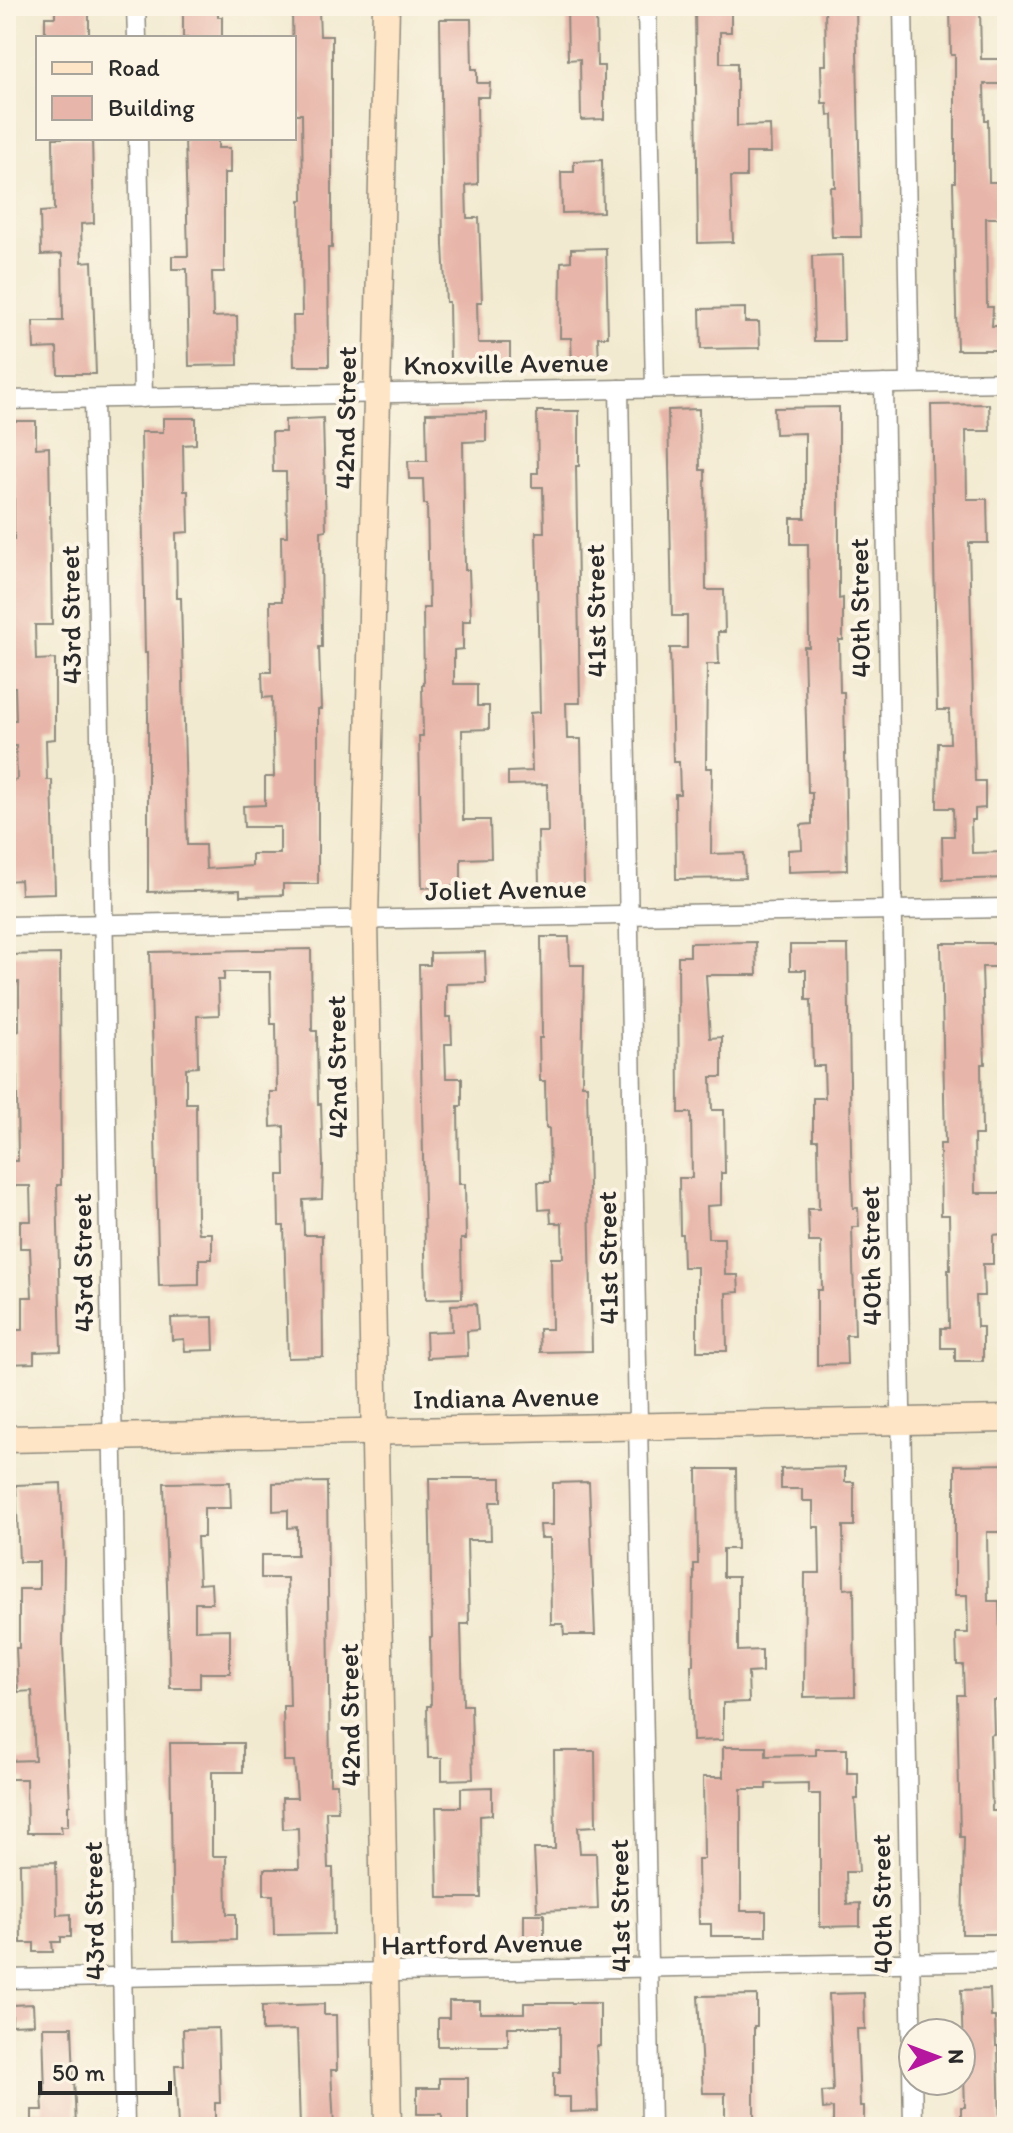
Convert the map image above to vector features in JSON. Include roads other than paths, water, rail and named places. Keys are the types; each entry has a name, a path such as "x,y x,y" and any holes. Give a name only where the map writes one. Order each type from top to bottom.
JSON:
{"street":[{"path":"136,6 137,36"},
{"name":"42nd Street","path":"386,6 365,919 388,2127"},
{"path":"647,6 655,388"},
{"path":"903,6 910,383"},
{"path":"138,140 143,398"},
{"name":"Knoxville Avenue","path":"6,400 1007,382"},
{"name":"40th Street","path":"884,384 913,2127"},
{"name":"41st Street","path":"619,389 651,2127"},
{"name":"43rd Street","path":"94,399 125,2127"},
{"name":"Joliet Avenue","path":"6,926 1007,908"},
{"name":"Indiana Avenue","path":"6,1439 1007,1419"},
{"name":"Hartford Avenue","path":"6,1979 1007,1961"}]}
